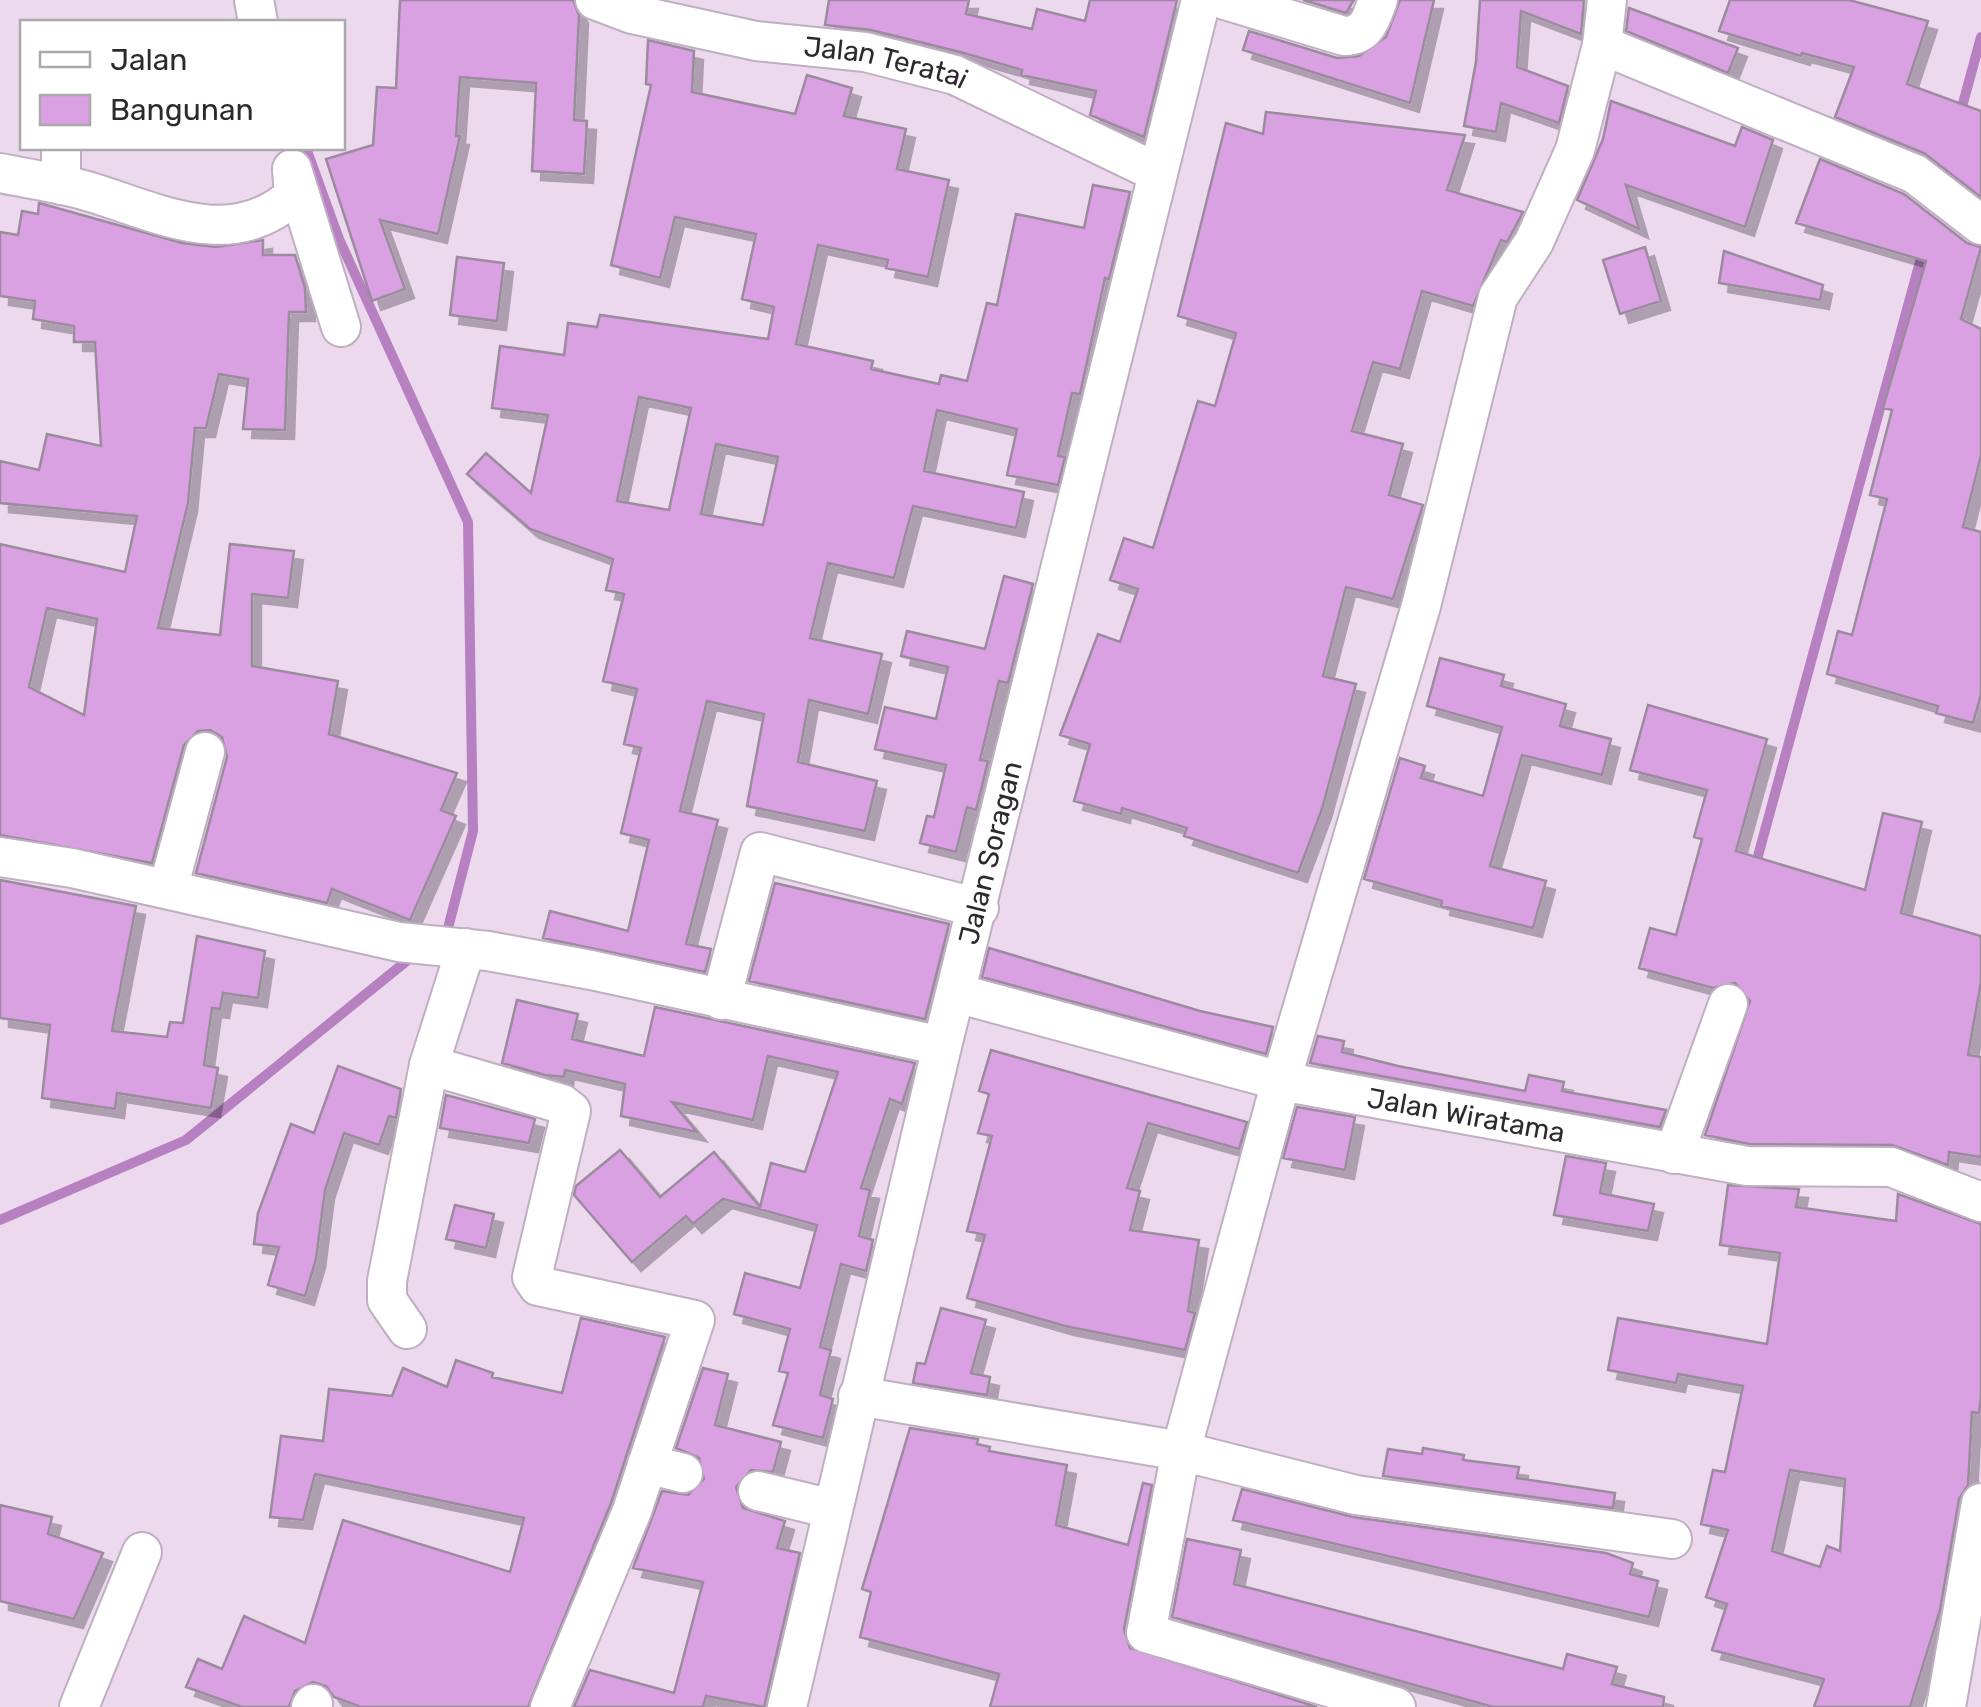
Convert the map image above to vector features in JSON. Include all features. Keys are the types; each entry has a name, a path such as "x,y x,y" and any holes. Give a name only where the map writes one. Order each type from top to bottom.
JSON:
{"street":[{"name":"Jalan Teratai","path":"595,0 632,14 756,41 865,52 955,75 1158,172"},
{"name":"Jalan Soragan","path":"786,1707 942,1046 980,908 1059,566 1201,0"},
{"path":"1225,0 1354,36 1366,27 1378,0"},
{"path":"1396,1707 1146,1633 1181,1452 1281,1081 1421,606 1498,298 1534,242 1575,150 1602,45 1608,0"},
{"path":"1602,45 1915,174 1981,225"},
{"path":"61,150 61,185"},
{"path":"0,173 61,185 182,224 228,224 284,204 294,195 289,159"},
{"path":"289,159 341,327"},
{"path":"168,889 205,752"},
{"path":"721,1000 760,852 980,908"},
{"path":"0,857 168,889 399,942 458,948 942,1046"},
{"path":"407,1329 388,1300 388,1281 428,1065 458,948"},
{"name":"Jalan Wiratama","path":"956,993 1281,1081 1747,1166 1891,1168 1981,1202"},
{"path":"1674,1154 1728,1004"},
{"path":"428,1065 562,1104 571,1110 532,1277 538,1286 695,1320 625,1529 550,1707"},
{"path":"858,1396 1181,1452 1356,1495 1672,1539"},
{"path":"647,1464 684,1473"},
{"path":"758,1491 832,1509"},
{"path":"1946,1707 1981,1503"},
{"path":"79,1707 142,1552"}],"building":[{"path":"400,0 573,0 579,15 574,120 587,121 584,174 532,171 536,83 460,77 456,136 460,136 438,234 380,220 405,289 372,301 326,159 373,145 377,87 396,88"},
{"path":"829,0 969,0 966,14 1032,29 1037,9 1085,21 1090,0 1177,0 1144,137 1090,115 1096,91 1021,75 1022,70 871,30 825,25"},
{"path":"1303,0 1354,0 1346,13"},
{"path":"1400,0 1434,0 1410,103 1243,50 1249,31 1337,58 1359,56 1386,37"},
{"path":"1480,0 1584,0 1581,34 1521,11 1517,67 1568,86 1559,123 1501,103 1496,132 1464,126 1476,62"},
{"path":"1730,0 1849,0 1928,21 1907,84 1981,111 1981,197 1924,153 1835,117 1854,67 1802,53 1801,56 1719,31"},
{"path":"1629,8 1738,48 1728,73 1626,31"},
{"path":"648,40 694,51 692,92 795,114 807,75 852,88 844,116 906,129 897,169 949,180 928,277 886,268 888,260 818,245 796,344 873,361 871,369 939,384 941,375 967,381 987,303 997,305 1016,214 1084,228 1093,185 1130,192 1109,279 1105,278 1080,394 1072,393 1058,456 1065,457 1058,485 1007,475 1017,429 937,410 924,471 1024,492 1016,528 913,506 894,578 828,563 810,638 882,654 868,714 809,700 798,762 877,781 865,831 747,806 764,714 707,701 680,811 718,820 686,944 711,949 705,972 543,938 550,911 628,931 649,840 621,833 641,748 624,744 637,689 603,681 624,594 606,590 613,559 530,529 467,474 486,453 531,493 548,415 492,408 500,346 564,355 568,323 597,327 600,315 768,339 774,307 742,299 756,234 675,217 660,278 611,265 651,85 646,84","holes":["639,397 691,408 669,510 617,501","716,444 778,457 763,525 701,514"]},
{"path":"1611,101 1735,146 1742,127 1773,140 1745,227 1626,185 1639,229 1577,200 1603,139"},
{"path":"1266,112 1465,135 1447,190 1523,212 1507,242 1501,240 1473,306 1422,291 1400,369 1373,362 1352,431 1403,444 1389,495 1423,505 1393,599 1346,587 1323,676 1356,684 1322,809 1298,873 1184,836 1187,828 1122,808 1121,814 1074,801 1090,744 1060,735 1098,634 1120,642 1138,589 1110,580 1124,538 1153,548 1198,401 1215,406 1236,333 1178,316 1226,123 1263,134"},
{"path":"1820,159 1904,194 1967,243 1981,247 1961,319 1981,329 1981,456 1963,527 1981,532 1981,694 1973,723 1936,713 1938,706 1827,674 1838,631 1852,635 1887,499 1870,495 1892,410 1883,408 1926,261 1796,223"},
{"path":"39,203 182,243 216,247 263,240 263,255 295,255 305,288 306,312 289,312 285,430 243,429 248,379 219,374 206,428 195,428 188,503 158,628 220,635 230,544 294,551 288,598 252,594 252,666 338,681 329,734 457,773 441,810 456,816 410,920 332,889 327,903 196,873 227,757 222,737 210,730 198,731 184,745 152,863 0,835 0,544 125,572 137,516 0,503 0,461 39,470 47,434 101,446 95,342 74,342 74,326 33,319 35,301 0,296 0,232 18,235 22,211 38,214","holes":["47,608 97,619 84,715 29,687"]},
{"path":"1645,247 1661,301 1620,314 1603,260"},
{"path":"1724,251 1823,285 1820,300 1719,283"},
{"path":"457,257 504,263 497,321 450,315"},
{"path":"1004,576 1033,584 1008,683 999,681 980,760 988,761 976,810 967,807 956,852 920,843 927,816 934,817 946,765 875,749 885,707 936,719 948,667 901,656 907,631 985,649"},
{"path":"1440,658 1504,675 1501,686 1566,704 1560,726 1611,739 1602,775 1522,755 1490,866 1546,881 1533,928 1441,906 1442,901 1364,879 1400,758 1425,766 1421,778 1483,796 1502,727 1427,706"},
{"path":"1648,705 1767,739 1736,851 1865,890 1883,813 1922,822 1901,913 1981,936 1981,982 1968,1055 1981,1057 1981,1157 1949,1152 1948,1165 1892,1145 1749,1144 1705,1135 1750,1001 1735,983 1713,988 1639,968 1650,928 1676,935 1702,839 1694,837 1707,790 1630,770"},
{"path":"0,880 136,906 112,1031 167,1037 170,1022 183,1023 197,936 265,951 258,998 223,993 220,1009 212,1008 204,1065 218,1068 211,1108 117,1093 115,1109 42,1098 50,1025 0,1018"},
{"path":"775,883 949,924 925,1019 749,981"},
{"path":"989,948 1200,1011 1273,1027 1266,1054 982,977"},
{"path":"517,1000 578,1014 572,1039 644,1056 655,1007 915,1063 902,1104 890,1099 861,1188 870,1190 859,1236 873,1240 866,1271 841,1264 820,1347 831,1350 820,1395 833,1399 823,1438 773,1425 788,1373 779,1371 790,1329 734,1314 745,1273 800,1288 817,1225 723,1199 693,1224 686,1216 632,1262 574,1195 576,1186 620,1150 660,1197 714,1152 760,1207 771,1163 805,1172 838,1072 768,1056 753,1120 672,1102 697,1132 621,1116 625,1084 565,1070 564,1077 545,1075 502,1063"},
{"path":"1318,1036 1344,1041 1342,1052 1398,1066 1525,1091 1529,1075 1564,1082 1562,1091 1666,1110 1660,1127 1310,1063"},
{"path":"991,1050 1247,1122 1239,1149 1148,1123 1127,1188 1140,1191 1130,1230 1199,1240 1188,1311 1195,1313 1185,1350 1065,1326 967,1298 985,1235 967,1231 992,1136 978,1133 989,1094 979,1091"},
{"path":"338,1066 401,1089 396,1118 389,1116 379,1145 344,1133 325,1190 316,1259 305,1296 268,1285 279,1247 254,1244 258,1213 291,1124 314,1133"},
{"path":"446,1095 535,1119 529,1143 440,1128"},
{"path":"1297,1107 1355,1117 1345,1170 1283,1158"},
{"path":"1566,1156 1606,1163 1600,1193 1654,1204 1648,1231 1554,1215"},
{"path":"1728,1185 1799,1189 1796,1207 1896,1221 1898,1194 1981,1224 1979,1413 1972,1412 1968,1485 1959,1499 1940,1610 1910,1707 1814,1707 1824,1679 1712,1650 1727,1604 1706,1597 1728,1530 1701,1524 1713,1470 1725,1472 1743,1386 1678,1374 1676,1383 1608,1370 1618,1318 1767,1344 1780,1253 1720,1245","holes":["1790,1470 1845,1479 1840,1551 1827,1546 1820,1567 1772,1551"]},
{"path":"455,1205 494,1214 486,1248 446,1239"},
{"path":"941,1308 986,1320 971,1373 990,1377 987,1395 913,1383 917,1363 925,1364"},
{"path":"581,1318 665,1337 611,1503 528,1707 361,1707 334,1697 326,1686 313,1682 295,1691 289,1707 242,1707 186,1687 198,1659 222,1669 244,1616 305,1643 343,1520 510,1572 524,1518 315,1474 303,1520 270,1517 281,1436 323,1441 329,1389 392,1396 403,1368 447,1387 456,1360 493,1373 492,1377 562,1393"},
{"path":"703,1368 728,1374 715,1425 781,1442 773,1472 751,1470 736,1487 743,1508 785,1521 777,1548 800,1553 764,1707 706,1696 703,1707 574,1707 590,1670 674,1693 703,1582 633,1568 662,1491 688,1495 704,1479 699,1458 676,1448"},
{"path":"910,1428 978,1439 977,1444 990,1447 989,1451 1067,1465 1056,1525 1128,1545 1143,1483 1152,1485 1124,1629 1130,1648 1317,1707 990,1707 999,1674 860,1637 871,1592 862,1589"},
{"path":"1423,1448 1464,1455 1463,1460 1519,1467 1517,1478 1615,1493 1613,1508 1383,1476 1388,1449 1422,1454"},
{"path":"1242,1489 1353,1517 1606,1553 1633,1563 1630,1574 1658,1581 1649,1617 1233,1520"},
{"path":"0,1505 52,1517 48,1534 103,1553 74,1619 0,1601"},
{"path":"1187,1539 1241,1550 1234,1584 1563,1669 1567,1654 1617,1667 1612,1684 1664,1697 1663,1707 1493,1707 1172,1617"}],"waterway":[{"path":"1959,118 1981,37"},
{"path":"307,150 339,239 468,522 473,831 448,928 439,935"},
{"path":"1755,867 1924,247"},
{"path":"0,1220 186,1140 414,955"}]}
